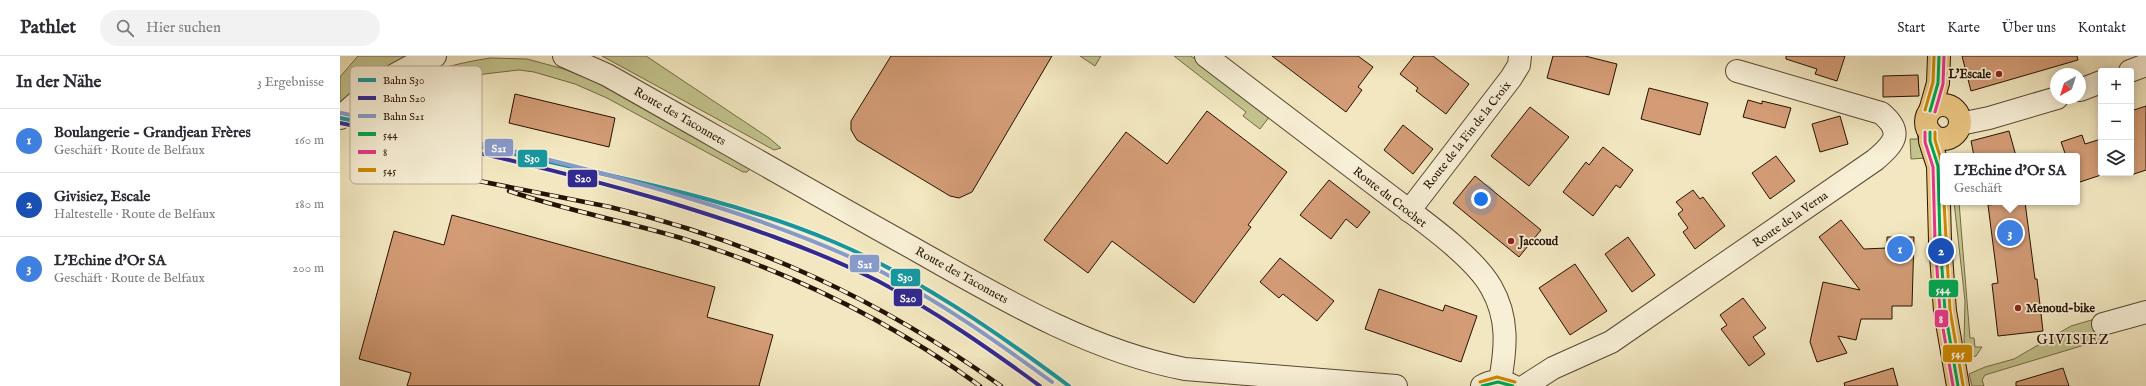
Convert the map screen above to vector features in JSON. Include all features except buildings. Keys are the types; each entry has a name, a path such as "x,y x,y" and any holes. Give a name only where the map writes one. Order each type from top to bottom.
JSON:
{"main road":[{"path":"1939,56 1938,83 1945,137 1944,153"},
{"path":"1926,122 1945,137 1930,141 1930,132 1926,122"},
{"path":"1942,205 1940,241 1945,311 1958,386"}],"street":[{"path":"412,66 435,56"},
{"name":"Route des Taconnets","path":"564,56 608,75 1004,298 1086,338 1117,351 1154,364 1185,369 1396,386"},
{"name":"Route du Crochet","path":"1206,56 1409,211 1479,270 1492,288 1502,314 1506,339 1499,384"},
{"name":"Route de la Fin de la Croix","path":"1409,211 1511,78 1519,65 1520,56"},
{"path":"2134,70 2146,65"},
{"name":"Route de la Verna","path":"1525,386 1553,368 1611,342 1875,160 1888,149 1894,141 1895,131 1891,122 1881,113 1737,71"},
{"path":"2086,88 2098,83"},
{"path":"1945,137 2050,100"},
{"path":"340,118 350,108"},
{"path":"2103,324 2146,312"}],"green space":[{"path":"358,56 411,56 397,66 350,66 350,100 340,107 340,77"},
{"path":"602,56 646,56 769,138 781,148 774,150"},
{"path":"1080,56 1101,56 1095,66"},
{"path":"1174,56 1191,56 1270,116 1260,129 1243,116 1246,112"},
{"path":"490,58 527,59 564,69 594,81 750,169 747,172 743,172 607,98 575,84 534,72 519,70 482,75 482,66 450,66"},
{"path":"1917,131 1922,131 1927,158 1911,159 1910,139 1918,139"},
{"path":"1954,205 1959,205 1970,338 1974,338 1975,347 1982,347 1976,356 1967,358 1964,342 1965,301"},
{"path":"2095,319 2108,331 2101,340 1985,375 1982,380 1984,386 1972,386 1969,374 1985,367 2014,359 2071,326"}],"railway":[{"path":"482,182 610,207 663,221 765,256 862,300 909,326 1001,386"},
{"path":"509,191 551,204 681,238 721,251 799,282 874,319 945,362 980,386"}],"rail line":[{"name":"S21","path":"341,113 350,115"},
{"name":"S30","path":"340,118 350,120"},
{"name":"S20","path":"340,123 350,125"},
{"name":"S21","path":"482,144 630,181 757,220 820,244 880,271 947,309 1052,382"},
{"name":"S30","path":"482,147 703,198 736,207 802,229 834,242 896,272 956,307 1013,345 1069,386"},
{"name":"S20","path":"482,153 544,168 665,201 773,236 826,257 878,281 920,305 961,330 1040,386"}],"transit line":[{"name":"545","path":"1925,110 1933,82 1934,56"},
{"name":"544","path":"1930,111 1938,83 1939,56"},
{"name":"8","path":"1935,112 1943,84 1944,56"},
{"name":"8","path":"1925,132 1925,142 1933,167 1935,241 1940,311 1953,386"},
{"name":"544","path":"1930,132 1930,141 1938,166 1940,241 1945,311 1958,386"},
{"name":"545","path":"1935,132 1935,140 1940,156"},
{"name":"545","path":"1944,205 1950,310 1963,385"},
{"name":"545","path":"1480,382 1497,377 1515,382"},
{"name":"544","path":"1482,386 1498,382 1513,386"}],"place":[{"name":"L'Escale","path":"1999,74"},
{"name":"L'Echine d'Or SA","path":"2010,233"},
{"name":"Jaccoud","path":"1511,241"},
{"name":"Boulangerie - Grandjean Frères","path":"1900,249"},
{"name":"Givisiez, Escale","path":"1941,251"},
{"name":"Menoud-bike","path":"2018,308"}],"district":[{"name":"GIVISIEZ","path":"2073,339"}]}
